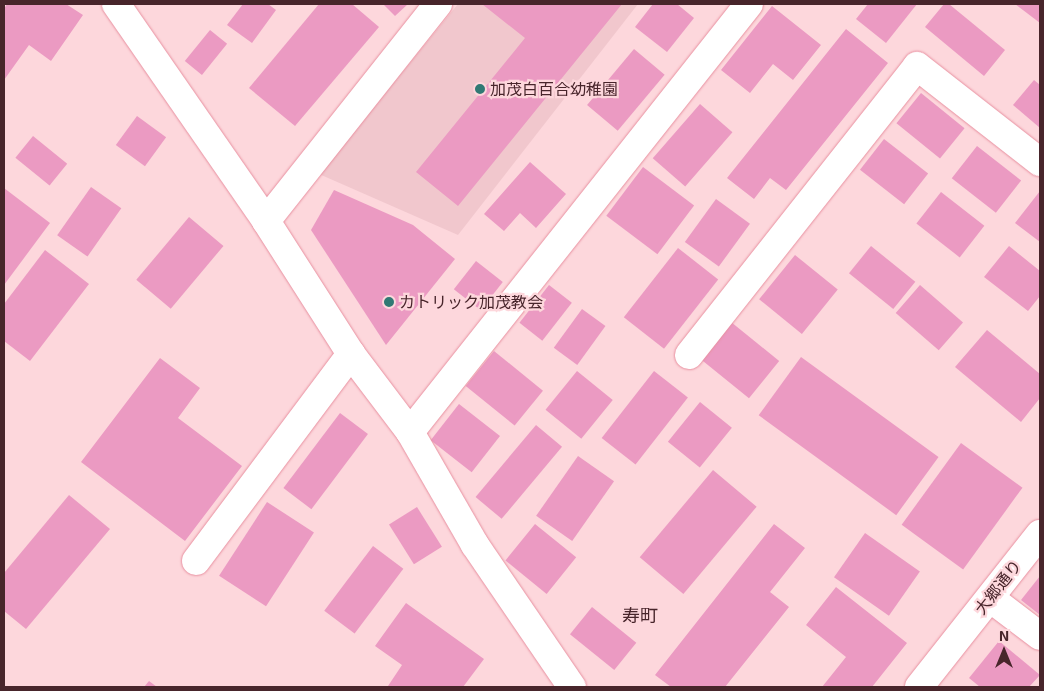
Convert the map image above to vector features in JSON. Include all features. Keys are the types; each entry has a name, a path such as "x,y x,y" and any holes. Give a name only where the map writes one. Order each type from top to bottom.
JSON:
{"street":[{"path":"116,4 266,221 351,354 410,432 475,546 572,687"},
{"path":"266,221 438,4"},
{"path":"410,432 750,4"},
{"path":"689,354 918,66 1040,162"},
{"path":"196,561 351,354"},
{"name":"大郷通り","path":"919,687 1040,534"},
{"path":"990,598 1040,636"}],"shaded area":[{"name":"加茂白百合幼稚園","path":"458,4 638,4 458,235 319,174"}],"building":[{"path":"7,4 66,4 83,15 51,61 29,45 4,80 4,9"},
{"path":"243,4 268,4 276,10 252,43 227,25"},
{"path":"319,4 352,4 379,27 295,126 249,88"},
{"path":"383,4 408,4 395,16"},
{"path":"482,4 622,4 458,206 416,172 525,38"},
{"path":"653,4 677,4 694,18 667,52 635,27"},
{"path":"868,4 917,4 886,43 856,19"},
{"path":"944,4 949,4 1005,50 984,76 925,27"},
{"path":"1015,4 1040,4 1040,23"},
{"path":"772,6 821,45 793,80 773,64 750,93 721,70"},
{"path":"846,29 888,63 786,190 770,178 754,199 727,178"},
{"path":"210,30 227,44 202,75 185,61"},
{"path":"634,49 665,75 618,131 587,105"},
{"path":"1034,80 1040,85 1040,128 1013,105"},
{"path":"921,93 965,128 940,159 896,123"},
{"path":"700,104 732,132 685,187 653,158"},
{"path":"137,116 166,137 145,166 116,145"},
{"path":"33,136 67,164 50,185 15,158"},
{"path":"884,139 928,173 904,204 860,170"},
{"path":"977,146 1021,180 996,213 952,178"},
{"path":"530,162 566,194 536,228 520,213 504,231 484,214"},
{"path":"643,167 694,206 657,254 606,216"},
{"path":"91,187 121,208 87,257 57,235"},
{"path":"4,188 50,223 4,285"},
{"name":"カトリック加茂教会","path":"334,190 413,225 455,259 386,345 311,230"},
{"path":"1040,191 1040,242 1015,223"},
{"path":"941,192 984,226 960,257 916,224"},
{"path":"716,199 750,224 719,267 685,242"},
{"path":"189,217 223,246 171,309 136,280"},
{"path":"871,246 915,282 893,309 849,273"},
{"path":"1009,246 1040,271 1040,296 1028,311 984,277"},
{"path":"678,248 718,279 664,349 624,317"},
{"path":"45,250 89,284 30,361 4,341 4,304"},
{"path":"795,255 838,290 802,334 759,299"},
{"path":"476,261 503,282 481,310 454,289"},
{"path":"549,285 572,303 542,341 519,323"},
{"path":"920,285 963,322 939,350 896,313"},
{"path":"582,309 605,326 577,365 554,348"},
{"path":"731,322 779,361 749,398 701,359"},
{"path":"987,330 1040,374 1040,398 1021,422 955,367"},
{"path":"494,351 543,391 515,426 466,386"},
{"path":"801,357 939,457 896,515 759,415"},
{"path":"160,358 200,388 178,418 242,466 185,541 81,462"},
{"path":"577,371 613,400 581,439 546,410"},
{"path":"654,371 688,397 636,464 602,438"},
{"path":"700,402 732,428 700,467 668,442"},
{"path":"459,404 500,436 472,472 431,440"},
{"path":"340,413 368,434 311,509 283,488"},
{"path":"536,425 562,447 502,519 476,497"},
{"path":"961,443 1022,488 963,569 902,525"},
{"path":"578,456 614,481 572,541 536,516"},
{"path":"713,470 757,507 683,594 640,557"},
{"path":"69,495 110,529 26,629 4,611 4,573"},
{"path":"267,502 314,532 266,606 219,576"},
{"path":"417,507 442,547 414,564 389,524"},
{"path":"535,524 576,557 547,594 505,561"},
{"path":"774,524 805,548 770,592 789,607 725,687 671,687 655,675"},
{"path":"865,533 920,571 889,616 834,577"},
{"path":"373,546 403,569 355,634 324,611"},
{"path":"1040,576 1040,615 1021,600"},
{"path":"836,587 907,643 872,687 822,687 846,657 806,625"},
{"path":"406,603 484,659 463,687 388,686 402,665 375,646"},
{"path":"592,607 636,643 614,670 570,634"},
{"path":"999,641 1040,675 1029,687 980,687 969,678"},
{"path":"149,681 157,687 144,687"}],"place":[{"name":"加茂白百合幼稚園","path":"480,89"},
{"name":"カトリック加茂教会","path":"389,302"}],"district":[{"name":"寿町","path":"640,615"}]}
